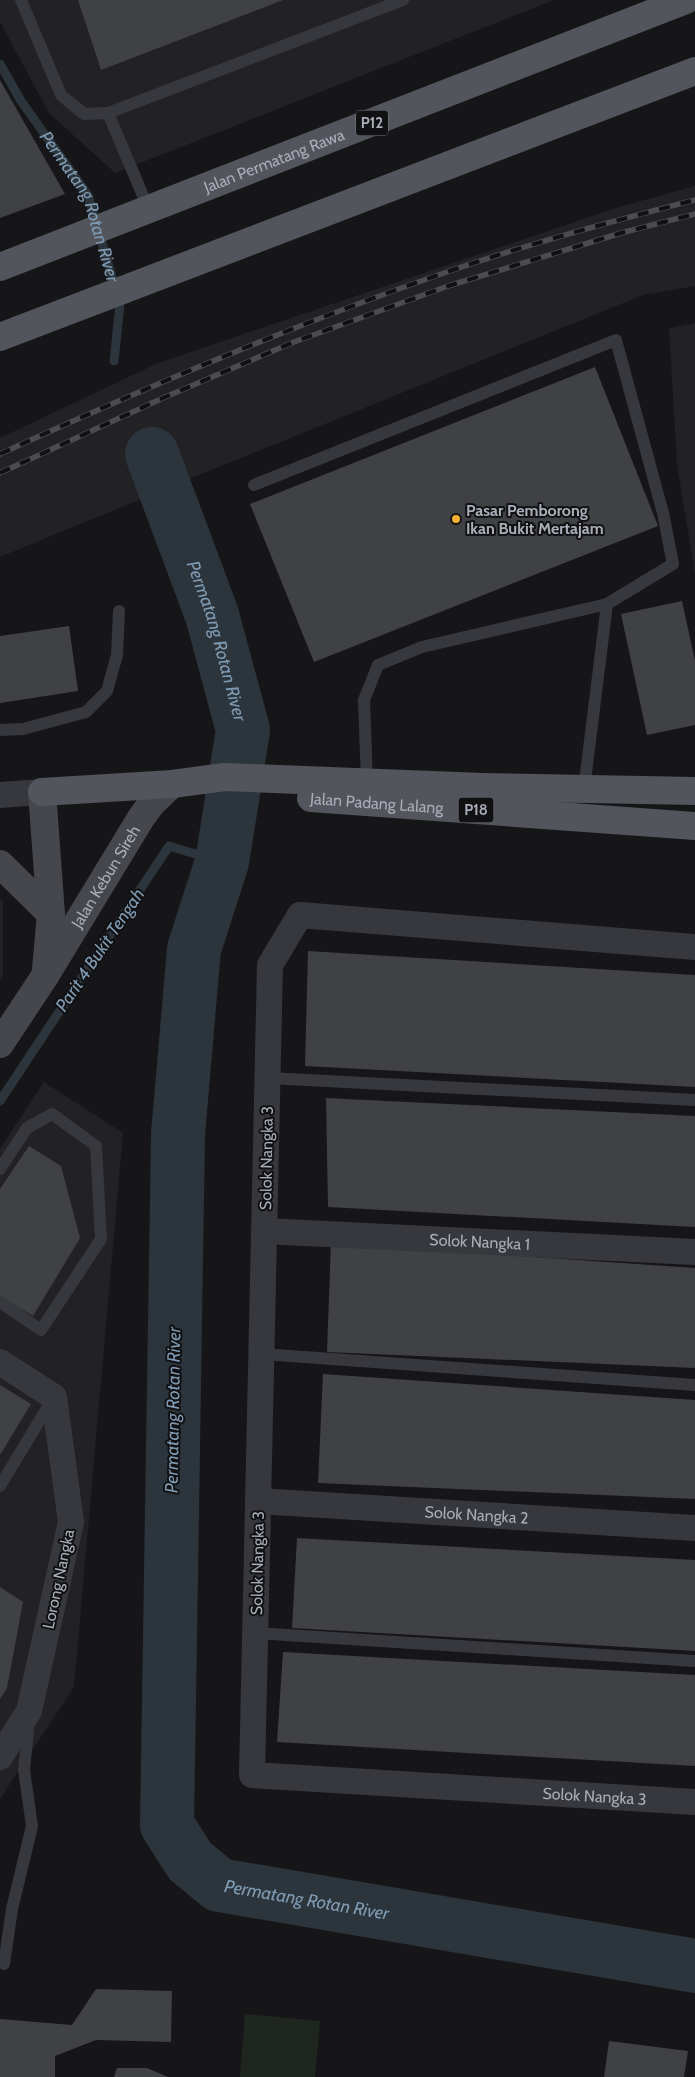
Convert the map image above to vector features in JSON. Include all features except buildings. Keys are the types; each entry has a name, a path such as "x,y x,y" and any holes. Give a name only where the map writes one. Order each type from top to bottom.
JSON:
{"main road":[{"name":"Jalan Permatang Rawa","path":"0,267 686,0"},
{"path":"0,337 695,71"},
{"name":"Jalan Padang Lalang","path":"42,792 176,783 223,784 695,826"},
{"name":"Jalan Padang Lalang","path":"258,786 367,783 695,790"}],"street":[{"name":"Jalan Kebun Sireh","path":"0,1044 45,976 141,818 176,783"},
{"name":"Jalan Kebun Sireh","path":"42,792 50,914 45,976"},
{"name":"Jalan Padang Lalang","path":"0,794 42,792"},
{"path":"0,864 50,914"},
{"name":"Solok Nangka 3","path":"695,947 300,915 270,964 252,1775 695,1802"},
{"name":"Solok Nangka 1","path":"264,1232 695,1252"},
{"path":"0,1362 54,1397"},
{"name":"Lorong Nangka","path":"0,1757 30,1711 71,1522 54,1397"},
{"name":"Solok Nangka 2","path":"258,1502 695,1528"}],"lane":[{"path":"21,0 61,96 84,114 108,113 404,0"},
{"path":"108,113 149,210"},
{"path":"254,485 616,340 663,513 672,564 607,604 422,648 378,665 364,700 367,783"},
{"path":"584,789 607,604"},
{"path":"0,730 23,729 86,712 107,690 117,656 119,611"},
{"path":"268,1078 695,1100"},
{"path":"0,1169 28,1128 52,1114 96,1146 101,1240 41,1330 0,1302"},
{"path":"262,1354 695,1385"},
{"path":"0,1486 54,1397"},
{"path":"255,1633 695,1661"},
{"path":"4,1964 12,1909 32,1826 24,1770 30,1711"}],"shaded area":[{"path":"0,0 554,0 115,173 49,113 0,22"},
{"path":"695,186 695,286 643,295 0,557 0,438 158,363 619,207"},
{"path":"695,323 695,573 677,465 669,328"},
{"path":"0,898 3,901 3,976 0,981"},
{"path":"44,1082 123,1133 74,1687 0,1799 0,1149"},
{"path":"245,2014 320,2021 315,2077 240,2077"}],"waterway":[{"name":"Permatang Rotan River","path":"0,64 21,101 88,195 120,304 114,361"},
{"name":"Permatang Rotan River","path":"152,454 212,615 243,730 222,862 194,949 178,1134 167,1825 190,1861 219,1885 695,1966"},
{"name":"Parit 4 Bukit Tengah","path":"0,1101 169,846 222,862"}],"railway":[{"path":"0,454 218,359 385,294 472,263 599,225 695,200"},
{"path":"0,473 163,398 294,342 448,286 621,233 695,214"}],"place":[{"name":"Pasar Pemborong Ikan Bukit Mertajam","path":"456,519"}]}
